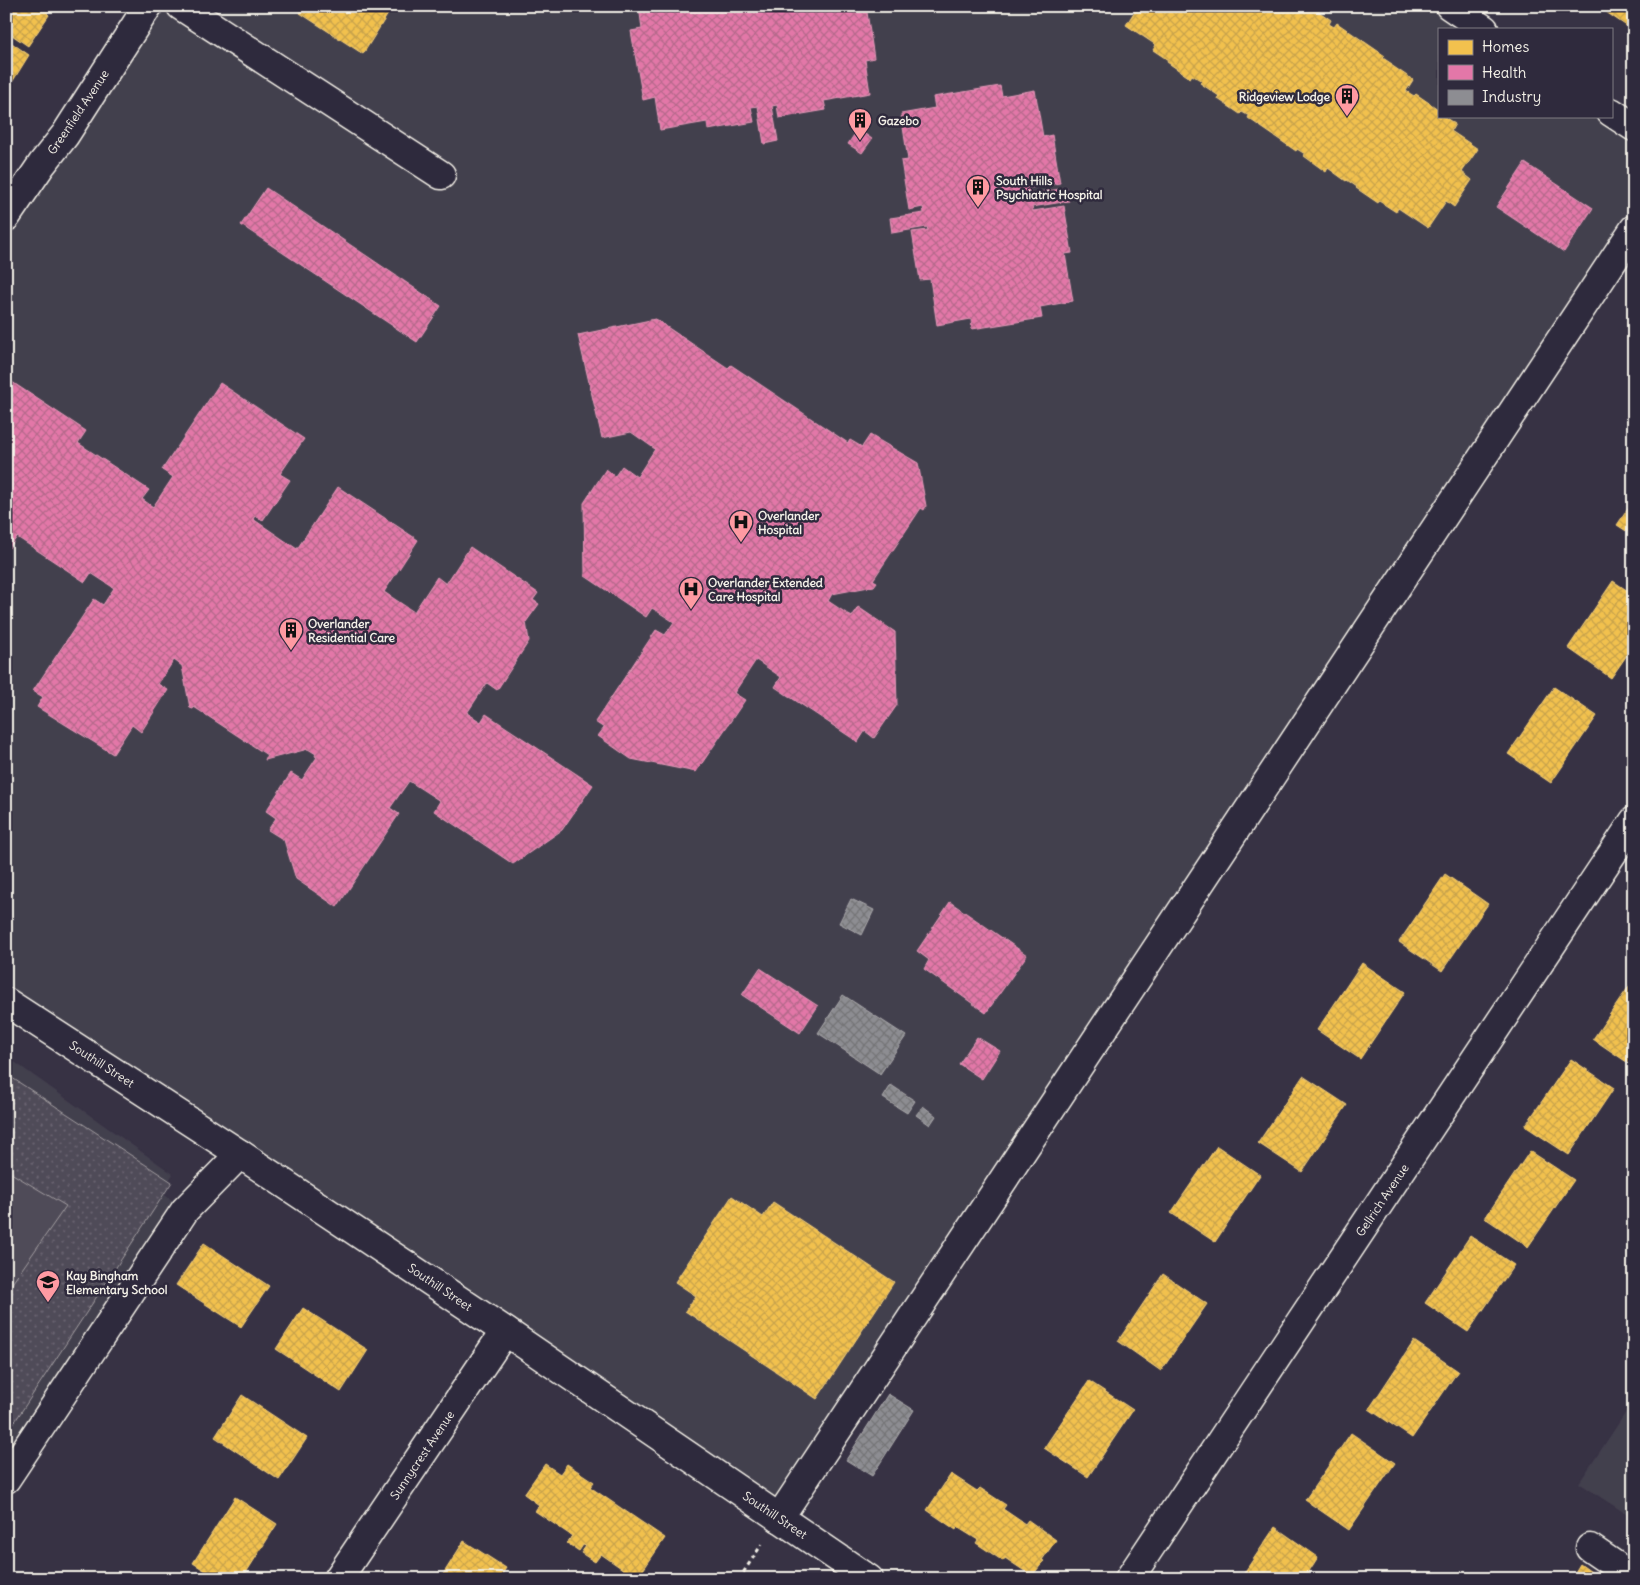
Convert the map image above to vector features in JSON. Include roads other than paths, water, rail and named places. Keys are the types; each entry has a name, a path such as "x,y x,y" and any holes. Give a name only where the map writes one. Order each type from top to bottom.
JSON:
{"street":[{"name":"Greenfield Avenue","path":"6,217 42,164 65,135 148,6"},
{"path":"181,6 441,175"},
{"path":"1450,6 1483,28"},
{"path":"1612,113 1634,127"},
{"path":"779,1518 1634,229"},
{"name":"Gellrich Avenue","path":"1130,1579 1634,821"},
{"name":"Southill Street","path":"6,1002 240,1154 505,1331 869,1579"},
{"path":"6,1479 185,1210 240,1154"},
{"name":"Sunnycrest Avenue","path":"338,1579 505,1331"},
{"path":"1590,1548 1634,1578"}],"place":[{"name":"Ridgeview Lodge","path":"1347,117"},
{"name":"Gazebo","path":"860,141"},
{"name":"South Hills Psychiatric Hospital","path":"978,208"},
{"name":"Overlander Hospital","path":"741,543"},
{"name":"Overlander Extended Care Hospital","path":"691,610"},
{"name":"Overlander Residential Care","path":"291,651"},
{"name":"Kay Bingham Elementary School","path":"48,1303"}]}
